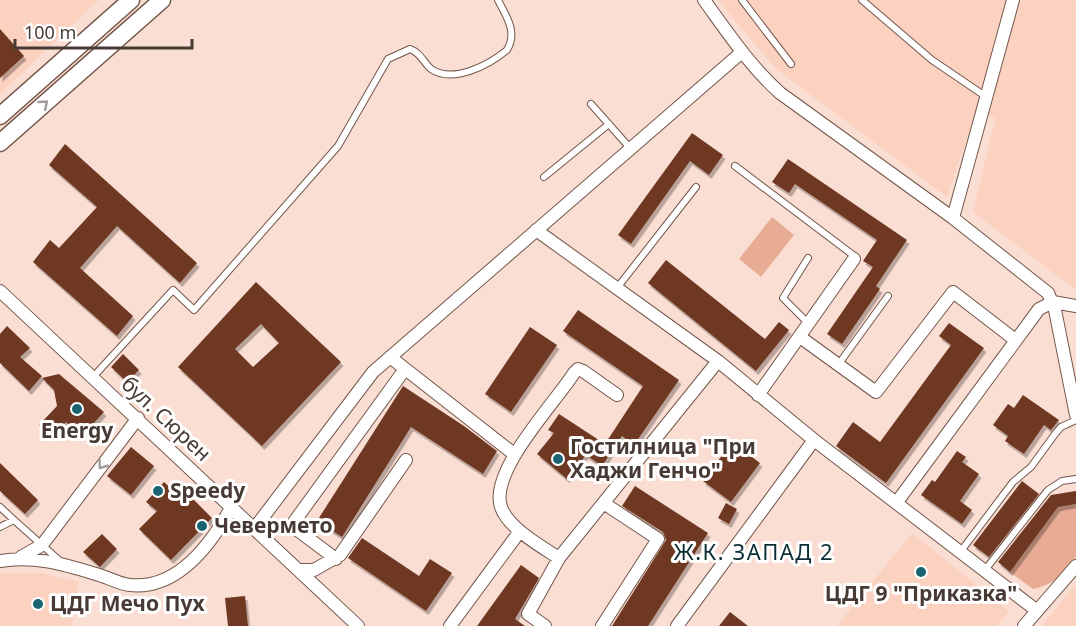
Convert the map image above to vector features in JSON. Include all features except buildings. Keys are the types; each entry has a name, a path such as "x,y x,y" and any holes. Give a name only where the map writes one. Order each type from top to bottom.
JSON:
{"street":[{"path":"0,116 131,0"},
{"path":"0,143 162,0"},
{"path":"704,0 742,52 780,93 953,218 1042,286 1053,302 1076,415"},
{"path":"953,218 1014,0"},
{"path":"254,529 373,372 742,52"},
{"path":"536,230 718,362 814,440 1036,610"},
{"path":"758,395 854,259"},
{"name":"бул. Сюрен","path":"0,291 358,626"},
{"path":"800,337 837,366 876,392 953,292 1014,339"},
{"path":"897,502 1014,339 1039,309 1053,302 1076,306"},
{"path":"390,357 514,454"},
{"path":"545,626 528,614 559,558 718,362"},
{"path":"336,559 297,529 294,522 405,369"},
{"path":"559,558 520,531 501,508 500,489 514,454 578,369 617,395"},
{"path":"0,561 21,557 42,545 138,418"},
{"path":"677,626 814,440"},
{"path":"300,570 314,570 336,559 406,460"},
{"path":"602,626 658,539 605,504"},
{"path":"21,557 63,564 131,585 162,580 182,570 205,549 231,508"},
{"path":"454,625 520,531"},
{"path":"1024,626 1076,566"}],"lane":[{"path":"93,377 173,290 194,310 338,146 388,59 410,49 418,52 430,68 450,75 483,65 507,50 512,37 510,25 498,0"},
{"path":"742,0 790,64"},
{"path":"862,0 932,60 988,98"},
{"path":"591,104 631,150"},
{"path":"544,177 609,124"},
{"path":"735,166 854,259"},
{"path":"616,288 696,187"},
{"path":"808,258 783,298 809,324"},
{"path":"837,366 888,296"},
{"path":"961,551 1013,482 1031,467 1061,427 1076,420"},
{"path":"985,570 1048,490 1062,481 1076,479"},
{"path":"0,507 63,564"},
{"path":"0,527 14,520"}],"shaded area":[{"path":"0,0 99,0 0,94"},
{"path":"718,0 1076,0 1076,290 973,212 995,119 978,108 947,197 775,68"},
{"path":"772,217 794,235 761,277 739,259"},
{"path":"1076,504 1076,556 1073,562 1059,578 1033,589 1010,572 1058,507"},
{"name":"ЦДГ 9 \"Приказка\"","path":"912,533 1009,611 997,626 837,626"},
{"name":"ЦДГ Мечо Пух","path":"0,573 41,573 79,582 72,626 0,626"},
{"path":"1076,583 1076,626 1042,626"}],"place":[{"name":"Energy","path":"77,409"},
{"name":"Гостилница \"При Хаджи Генчо\"","path":"558,459"},
{"name":"Speedy","path":"158,491"},
{"name":"Чевермето","path":"202,526"},
{"name":"ЦДГ 9 \"Приказка\"","path":"921,572"},
{"name":"ЦДГ Мечо Пух","path":"38,604"}],"district":[{"name":"Ж.К. ЗАПАД 2","path":"754,552"}]}
